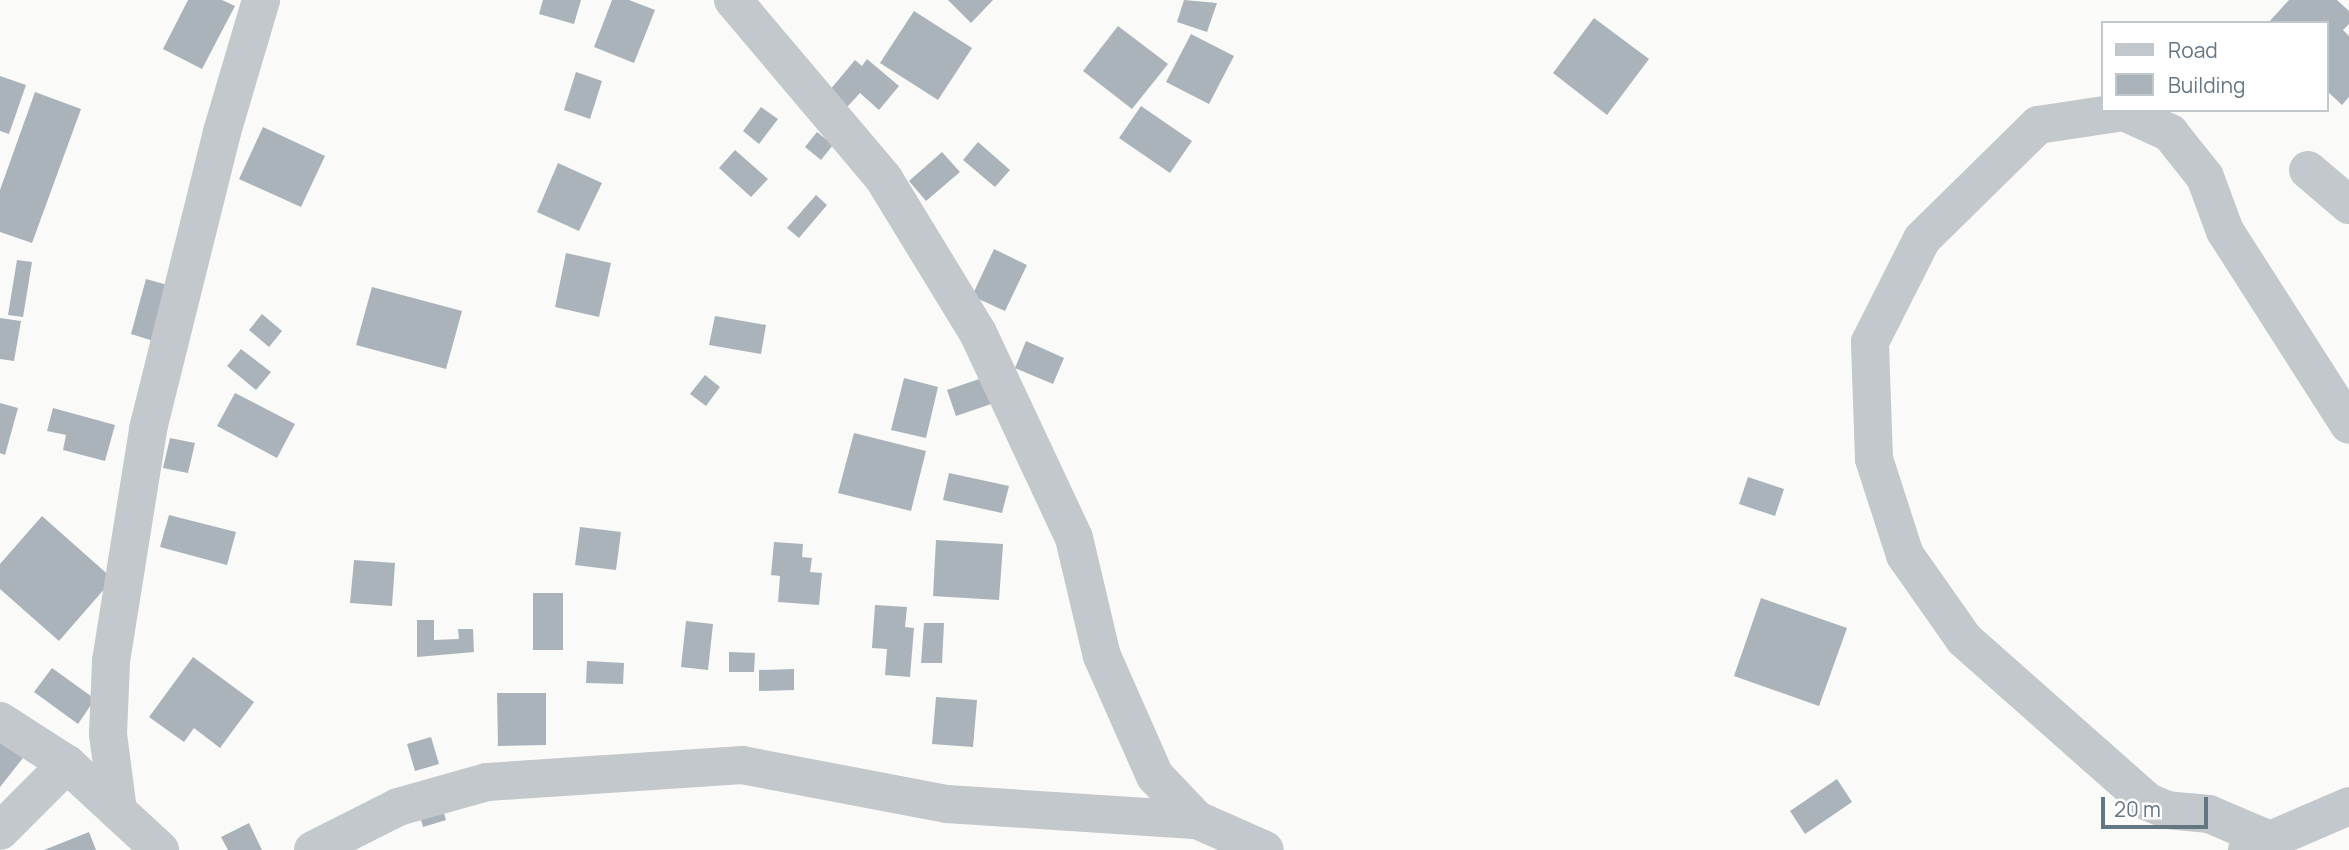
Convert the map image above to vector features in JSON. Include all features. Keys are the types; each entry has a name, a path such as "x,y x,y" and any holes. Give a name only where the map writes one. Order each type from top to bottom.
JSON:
{"street":[{"path":"118,811 108,734 111,661 148,429 222,132 261,0"},
{"path":"733,0 884,179 978,333 1074,538 1102,656 1134,736 1155,776 1197,820"},
{"path":"2349,425 2225,231 2205,177 2170,133 2124,112 2038,125 1922,239 1870,342 1874,459 1905,555 1964,639 2148,802 2167,810 2209,814 2258,845 2349,806"},
{"path":"2308,170 2349,205"},
{"path":"0,721 67,764 160,850"},
{"path":"0,831 67,764"},
{"path":"313,850 398,807 488,782 742,765 947,804 1197,820 1265,850"}],"building":[{"path":"188,0 222,0 235,6 202,69 163,49"},
{"path":"543,0 581,0 574,24 539,14"},
{"path":"612,0 629,0 655,10 634,63 594,47"},
{"path":"948,0 993,0 971,23"},
{"path":"1184,0 1217,3 1207,32 1177,22"},
{"path":"2289,0 2337,0 2349,11 2349,24 2343,30 2349,36 2349,97 2342,105 2328,92 2328,21 2270,21"},
{"path":"914,11 972,48 938,100 880,63"},
{"path":"1594,18 1649,59 1607,115 1553,73"},
{"path":"1118,26 1168,64 1132,109 1083,71"},
{"path":"1191,34 1234,56 1209,104 1166,82"},
{"path":"867,59 899,86 879,110 860,93 847,107 829,91 855,60 862,66"},
{"path":"576,72 602,81 590,119 564,110"},
{"path":"0,76 26,85 9,134 0,131"},
{"path":"35,92 81,109 32,243 0,232 0,190"},
{"path":"1141,106 1192,141 1170,173 1119,138"},
{"path":"761,107 778,119 759,144 743,131"},
{"path":"263,127 325,156 301,207 239,179"},
{"path":"817,132 833,145 821,160 805,147"},
{"path":"978,142 1010,170 995,187 963,160"},
{"path":"735,150 768,179 751,197 719,168"},
{"path":"942,152 960,172 926,201 909,181"},
{"path":"558,163 602,183 579,231 537,212"},
{"path":"816,195 827,205 799,238 787,228"},
{"path":"994,249 1027,265 1005,311 972,296"},
{"path":"566,253 611,263 599,317 555,307"},
{"path":"17,260 32,262 23,317 8,315"},
{"path":"146,279 175,287 160,343 131,334"},
{"path":"372,287 462,311 446,369 356,345"},
{"path":"262,314 282,331 269,347 249,330"},
{"path":"715,316 766,325 761,354 709,345"},
{"path":"0,318 21,321 14,361 0,359"},
{"path":"1026,341 1064,358 1053,384 1015,368"},
{"path":"241,349 271,372 256,390 227,366"},
{"path":"705,375 720,387 706,406 690,394"},
{"path":"985,377 994,403 956,416 947,390"},
{"path":"904,378 938,387 926,438 891,430"},
{"path":"235,393 295,424 277,458 217,426"},
{"path":"0,403 18,408 5,455 0,453"},
{"path":"53,408 115,425 105,461 63,450 66,435 47,431"},
{"path":"854,433 926,451 911,511 838,493"},
{"path":"170,438 195,443 188,473 163,468"},
{"path":"949,473 1009,486 1002,513 943,500"},
{"path":"1748,477 1784,489 1775,516 1739,504"},
{"path":"169,515 236,532 227,565 160,547"},
{"path":"42,516 113,579 59,641 0,589 0,564"},
{"path":"580,527 621,532 616,570 575,565"},
{"path":"936,540 1003,544 999,600 933,596"},
{"path":"774,542 803,544 802,557 812,558 810,572 822,573 819,605 778,602 780,576 771,575"},
{"path":"354,560 395,563 392,606 350,603"},
{"path":"533,593 563,593 563,650 533,650"},
{"path":"1761,598 1847,628 1819,706 1734,676"},
{"path":"875,605 907,607 905,627 914,628 910,677 885,675 887,649 872,648"},
{"path":"417,620 434,620 434,640 459,639 458,629 473,629 474,652 417,657"},
{"path":"686,621 713,624 708,670 681,667"},
{"path":"924,623 944,623 942,663 921,663"},
{"path":"729,652 755,653 754,672 729,672"},
{"path":"193,657 254,702 220,748 194,728 184,742 149,717"},
{"path":"587,661 624,663 623,684 586,683"},
{"path":"52,668 95,699 78,724 34,692"},
{"path":"794,669 794,690 759,691 759,670"},
{"path":"497,693 546,693 546,745 498,746"},
{"path":"936,697 977,700 973,747 932,744"},
{"path":"431,737 439,764 415,771 407,744"},
{"path":"0,740 23,758 0,787"},
{"path":"1837,779 1852,802 1805,834 1790,811"},
{"path":"439,798 446,820 423,827 417,805"},
{"path":"249,823 262,850 228,850 221,837"},
{"path":"89,832 96,850 44,850"}]}
